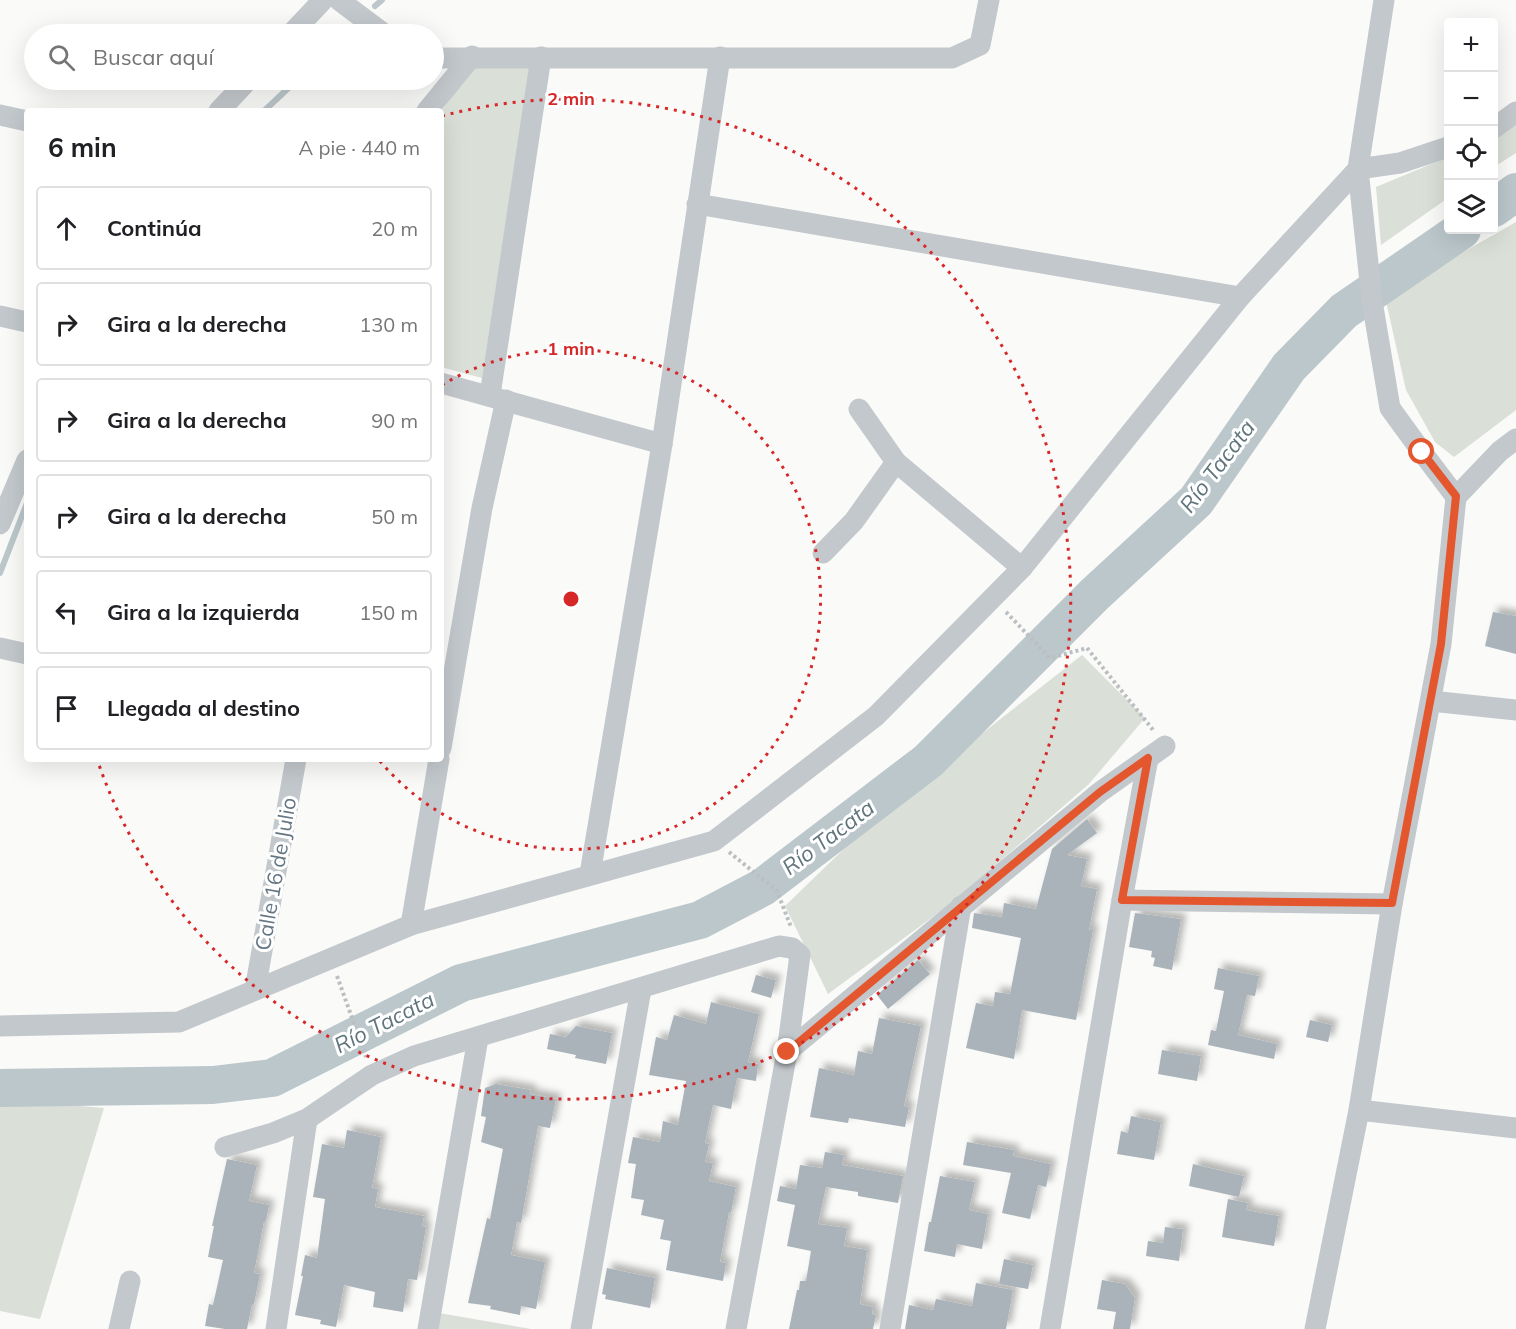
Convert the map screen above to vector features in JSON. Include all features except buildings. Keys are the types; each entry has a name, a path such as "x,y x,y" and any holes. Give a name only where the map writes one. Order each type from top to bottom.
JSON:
{"street":[{"path":"300,24 323,0"},
{"path":"339,0 371,24"},
{"path":"444,57 952,58 980,45 989,0"},
{"path":"1384,0 1358,169 1372,301 1390,408 1456,496"},
{"path":"429,108 472,56"},
{"path":"444,730 482,508 498,398 541,57"},
{"path":"590,874 662,444 720,57"},
{"path":"222,108 239,90"},
{"path":"1497,126 1516,112"},
{"path":"0,115 24,120"},
{"path":"0,1026 179,1022 411,925 714,841 876,716 1022,568 1240,297 1358,169 1400,163 1444,149"},
{"path":"697,204 1240,297"},
{"path":"0,316 24,321"},
{"path":"444,383 662,444"},
{"path":"859,409 896,462 1022,568"},
{"path":"1315,1329 1359,1110 1392,903 1441,644 1456,496 1500,451 1516,439"},
{"path":"824,553 854,521 896,462"},
{"path":"0,522 24,467"},
{"path":"0,648 24,653"},
{"path":"1431,701 1516,711"},
{"path":"1050,1329 1122,900 1156,752"},
{"path":"787,1052 1100,792 1156,752"},
{"name":"Calle 16 de Julio","path":"255,990 295,762"},
{"path":"411,925 438,762"},
{"path":"1122,900 1392,903"},
{"path":"890,1329 962,906"},
{"path":"225,1146 273,1133 307,1119 372,1075 414,1056 779,946 792,948 800,955 787,1052 736,1329"},
{"path":"581,1329 641,989"},
{"path":"428,1329 478,1038"},
{"path":"1359,1110 1516,1128"},
{"path":"276,1329 307,1119"},
{"path":"119,1329 130,1281"}],"path":[{"path":"993,598 1050,658 1087,648 1156,752"},
{"path":"747,864 777,891 791,925 792,948"},
{"path":"330,959 364,1048"}],"shaded area":[{"path":"473,65 530,65 482,378 444,368 444,108"},
{"path":"1516,121 1516,153 1498,164 1498,134"},
{"path":"1444,159 1444,201 1381,245 1376,187"},
{"path":"1516,222 1516,410 1454,457 1435,442 1406,390 1385,297"},
{"path":"1082,655 1145,718 1089,784 953,902 828,994 785,906 882,812"},
{"path":"0,1099 104,1108 40,1319 0,1311"},
{"path":"439,1313 531,1329 437,1329"}],"waterway":[{"path":"375,6 382,0"},
{"path":"267,108 286,90"},
{"name":"Río Tacata","path":"1498,205 1516,192"},
{"name":"Río Tacata","path":"0,1088 213,1085 272,1078 461,983 700,920 763,887 928,761 1095,594 1196,501 1289,367 1344,311 1456,234"},
{"path":"0,573 24,511"}],"route":[{"path":"787,1052 1100,792 1148,758 1122,900 1392,903 1441,644 1456,496 1422,452"}]}
